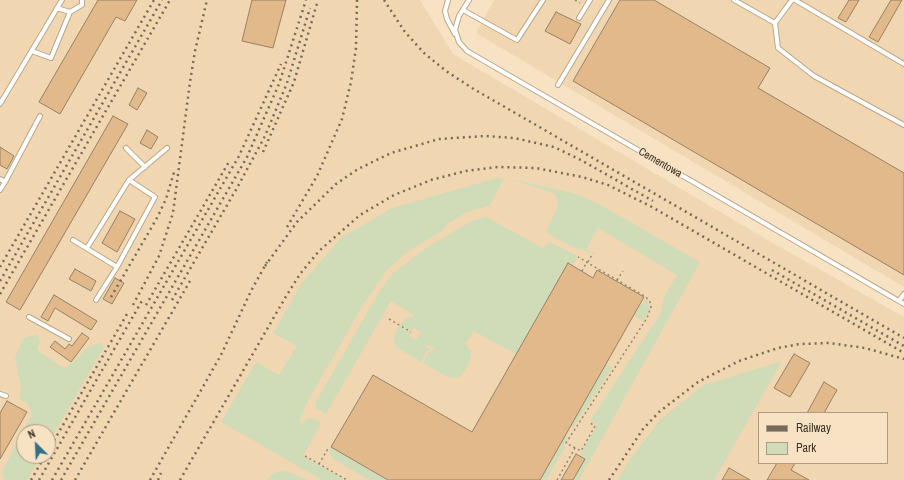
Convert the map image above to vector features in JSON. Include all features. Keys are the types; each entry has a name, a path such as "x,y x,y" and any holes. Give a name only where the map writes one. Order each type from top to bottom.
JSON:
{"lane":[{"path":"0,104 62,0"},
{"path":"32,51 51,58 70,12 82,5 82,0"},
{"name":"Cementowa","path":"448,0 445,11 447,19 459,42 467,51 904,304"},
{"path":"455,34 457,21 469,0"},
{"path":"463,10 517,40 543,0"},
{"path":"579,18 590,0"},
{"path":"558,86 609,0"},
{"path":"734,0 775,23"},
{"path":"904,64 793,0 775,23 778,48 814,76 904,125"},
{"path":"57,8 70,12"},
{"path":"0,190 40,116"},
{"path":"126,148 145,167"},
{"path":"87,248 129,180 167,148"},
{"path":"0,179 4,182"},
{"path":"96,300 118,267 155,197 129,180"},
{"path":"73,240 118,267"},
{"path":"899,301 904,294"},
{"path":"29,317 69,339"},
{"path":"0,394 6,396"}],"path":[{"path":"582,271 593,253"},
{"path":"578,257 647,298 651,304 651,310 566,442 581,451 595,426 590,423"},
{"path":"617,280 623,271"},
{"path":"389,319 411,332"},
{"path":"319,464 329,447"},
{"path":"557,480 575,448"},
{"path":"304,456 347,480"}],"shaded area":[{"path":"0,0 420,0 453,54 771,242 904,317 904,480 0,480"},
{"path":"494,0 904,0 904,287 476,33"}],"green space":[{"path":"497,178 504,179 489,206 467,212 449,223 443,230 406,253 387,270 364,303 306,404 300,418 300,423 302,424 309,417 321,423 303,456 345,480 322,480 221,422 256,362 279,375 297,346 273,333 302,283 341,238 392,208"},
{"path":"510,179 577,194 604,207 700,262 579,480 573,480 585,458 580,455 597,425 590,421 661,313 664,297 677,275 598,228 586,249 591,252 591,254 580,248 579,250 548,234 547,230 558,206 557,198 553,193"},
{"path":"486,217 543,248 549,242 576,255 577,257 572,266 568,264 516,354 474,331 465,344 471,350 471,359 462,375 456,378 450,378 423,363 431,349 433,351 434,348 427,345 426,347 429,348 421,362 396,347 394,337 399,326 411,333 409,336 416,340 421,332 414,328 412,331 400,325 406,318 415,316 391,301 326,414 317,409 315,406 316,402 379,292 392,274 429,246 472,221"},
{"path":"646,298 650,309 643,321 634,316"},
{"path":"37,334 40,341 37,350 64,368 72,363 87,348 100,342 104,347 56,430 56,424 27,424 32,414 29,405 20,399 21,387 15,358 23,338"},
{"path":"782,361 714,480 618,480 628,462 661,419 704,385"},
{"path":"606,364 612,368 573,428 570,426"},
{"path":"565,436 568,438 563,446 565,447 546,480 540,480"},
{"path":"16,445 16,464 36,464 27,480 4,480 2,472"},
{"path":"331,447 388,480 369,480 334,459 329,453"},
{"path":"284,471 307,480 267,480 273,473"}],"building":[{"path":"98,0 137,0 125,21 116,17 60,114 39,102"},
{"path":"252,0 286,0 273,48 242,41"},
{"path":"620,0 654,0 770,68 758,88 904,173 904,275 573,81"},
{"path":"849,0 859,0 846,22 838,18"},
{"path":"891,0 902,0 878,42 869,37"},
{"path":"556,12 581,24 570,44 545,31"},
{"path":"138,88 147,93 137,110 129,105"},
{"path":"113,116 128,124 20,310 6,302"},
{"path":"147,130 158,137 151,149 140,143"},
{"path":"0,147 14,156 7,169 0,165"},
{"path":"120,211 135,219 117,252 102,243"},
{"path":"568,263 593,278 597,270 644,297 540,480 388,480 331,447 373,375 472,432"},
{"path":"75,269 96,281 91,291 69,279"},
{"path":"115,278 124,283 112,304 103,299"},
{"path":"54,295 97,321 91,330 55,308 48,321 41,317"},
{"path":"82,333 89,338 71,362 50,347 55,341 65,349 69,344 72,346"},
{"path":"794,354 810,363 790,397 774,388"},
{"path":"824,382 837,390 825,412 808,412"},
{"path":"7,401 27,412 20,424 16,424 16,431 0,459 0,413"},
{"path":"576,454 585,459 573,480 561,480"},
{"path":"776,464 794,464 791,470 809,480 767,480"},
{"path":"729,468 750,480 722,480"}],"railway":[{"path":"0,267 154,0"},
{"path":"0,281 162,0"},
{"path":"0,294 170,0"},
{"path":"133,305 159,256 173,213 190,82 195,51 207,0"},
{"path":"61,480 247,157 279,84 306,0"},
{"path":"263,152 294,82 318,0"},
{"path":"287,227 317,176 342,119 351,82 356,48 357,0"},
{"path":"384,0 405,32 424,53 446,71 472,88 904,338"},
{"path":"172,300 237,188 265,136 287,83 310,8"},
{"path":"52,480 239,156 281,64"},
{"path":"265,266 297,222 336,184 358,169 391,153 439,139 486,136 514,138 554,147 581,160 653,201"},
{"path":"146,305 230,160"},
{"path":"180,480 285,298 300,274 319,251 360,215 394,195 431,180 466,171 498,167 536,168 582,177 608,185 652,207 904,353"},
{"path":"111,297 157,218 166,199 175,169"},
{"path":"150,480 221,355 251,291 267,262"},
{"path":"772,270 904,346"},
{"path":"75,480 190,281"},
{"path":"39,480 143,299"},
{"path":"56,437 127,314"},
{"path":"609,480 643,429 659,412 698,382 739,361 778,348 800,344 829,343 865,348 904,359"},
{"path":"31,480 40,464"},
{"path":"158,480 161,473"}]}
